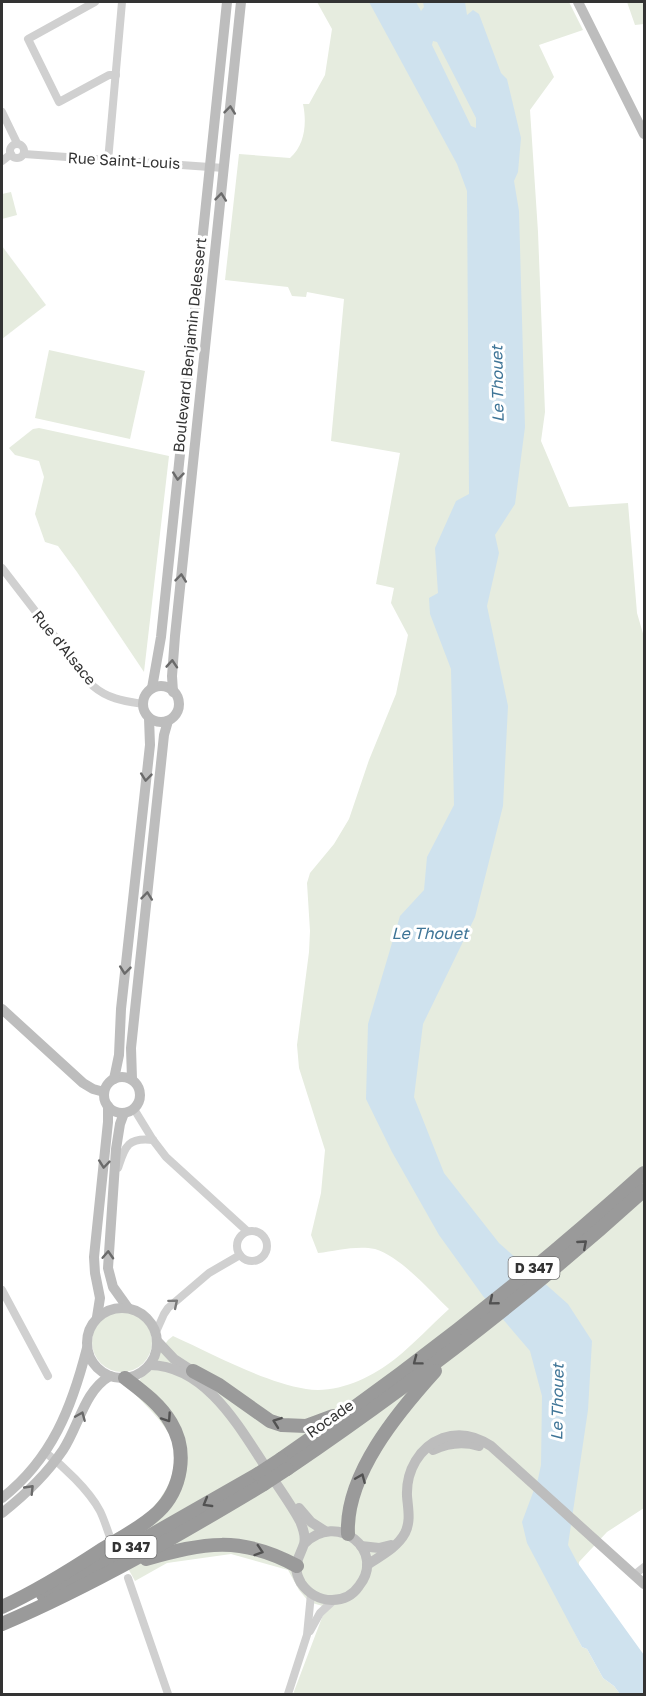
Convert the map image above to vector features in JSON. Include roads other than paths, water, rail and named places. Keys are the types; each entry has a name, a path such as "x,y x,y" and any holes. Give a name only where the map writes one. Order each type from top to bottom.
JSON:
{"highway":[{"name":"D 347","path":"607,1215 645,1173"},
{"name":"Rocade","path":"2,1624 66,1595 126,1572 261,1479 384,1401 459,1345 468,1330 607,1215 645,1190"},
{"name":"D 347","path":"284,1464 352,1410 468,1330"},
{"path":"348,1534 351,1505 367,1464 378,1444 409,1399 459,1345"},
{"path":"193,1371 219,1385 270,1420 282,1425 306,1426 352,1410"},
{"path":"2,1607 61,1576 141,1526 157,1513 172,1494 180,1471 181,1459 177,1435 164,1412 126,1378"},
{"name":"D 347","path":"2,1614 62,1586 261,1479"},
{"path":"126,1572 187,1548 220,1544 250,1548 297,1566"}],"main road":[{"name":"Boulevard Benjamin Delessert","path":"152,688 161,637 227,2"},
{"name":"Boulevard Benjamin Delessert","path":"173,692 174,646 242,2"},
{"path":"578,2 645,135"},
{"path":"163,687 173,692 177,698 178,708 174,717 168,721 158,722 149,718 142,704 145,695 152,688 163,687"},
{"path":"114,1079 119,1055 121,1009 150,745 149,718"},
{"path":"132,1079 131,1048 163,746 168,721"},
{"path":"2,1009 83,1083 104,1092"},
{"path":"97,1317 100,1298 94,1265 108,1122 108,1106 104,1092 114,1079 126,1077 132,1079 141,1094 140,1099 129,1111 118,1134 108,1276 128,1308"},
{"path":"108,1106 115,1112 129,1111"},
{"path":"2,1498 27,1475 45,1452 70,1408 87,1347 88,1331 97,1317 117,1307 128,1308 146,1316 157,1337 174,1359 193,1371 235,1412 306,1518 325,1531"},
{"path":"87,1347 92,1362 97,1368 110,1376 126,1378 143,1371 150,1365 156,1354 157,1337"},
{"path":"150,1365 167,1367 183,1374 209,1392 220,1403 239,1427 295,1513 303,1528 304,1544"},
{"path":"2,1514 24,1495 55,1460 72,1435 90,1394 98,1383 110,1376"},
{"path":"367,1565 397,1543 408,1525 407,1490 413,1468 432,1451 461,1443 481,1446 505,1461 645,1584"},
{"path":"325,1531 341,1531 348,1534 361,1546 367,1565 366,1574 351,1595 334,1600 322,1599 311,1593 301,1581 297,1558 310,1538 325,1531"},
{"path":"361,1546 379,1548 397,1543"}],"street":[{"path":"95,2 28,39 59,102 109,75 116,75"},
{"path":"108,161 122,2"},
{"path":"2,112 18,143 23,146 24,154 18,158 11,154"},
{"path":"11,154 11,148 18,143"},
{"path":"2,161 11,154"},
{"name":"Rue Saint-Louis","path":"24,154 224,168"},
{"name":"Rue d'Alsace","path":"2,568 93,686 102,694 118,700 142,704"},
{"path":"129,1111 166,1157 247,1231 255,1231 264,1236 267,1243 266,1252 253,1261 246,1260 237,1248 238,1240 247,1231"},
{"path":"113,1183 123,1151 129,1144 138,1139 153,1140"},
{"path":"157,1337 165,1312 201,1281 240,1255"},
{"path":"2,1290 48,1376"},
{"path":"45,1452 92,1499 110,1537"},
{"path":"634,1575 645,1567"},
{"path":"126,1572 168,1695"},
{"path":"308,1635 311,1593"},
{"path":"288,1695 308,1635 320,1613 334,1600"}],"water":[{"name":"Le Thouet","path":"369,2 416,2 421,11 424,7 423,2 465,2 467,15 473,10 479,14 501,73 507,79 521,138 518,172 514,181 519,211 525,427 515,504 495,535 499,553 487,606 508,706 503,806 475,917 423,1024 414,1097 444,1173 499,1243 568,1304 592,1341 588,1410 568,1545 577,1562 644,1655 644,1694 620,1694 603,1678 587,1649 582,1647 527,1543 522,1522 541,1465 542,1396 530,1351 483,1296 439,1235 392,1152 366,1099 368,1024 400,916 424,890 427,857 454,805 451,669 430,614 429,598 438,593 435,548 456,501 469,494 467,191 457,164","holes":["433,41 437,42 476,118 476,128 471,126 432,45"]}]}
